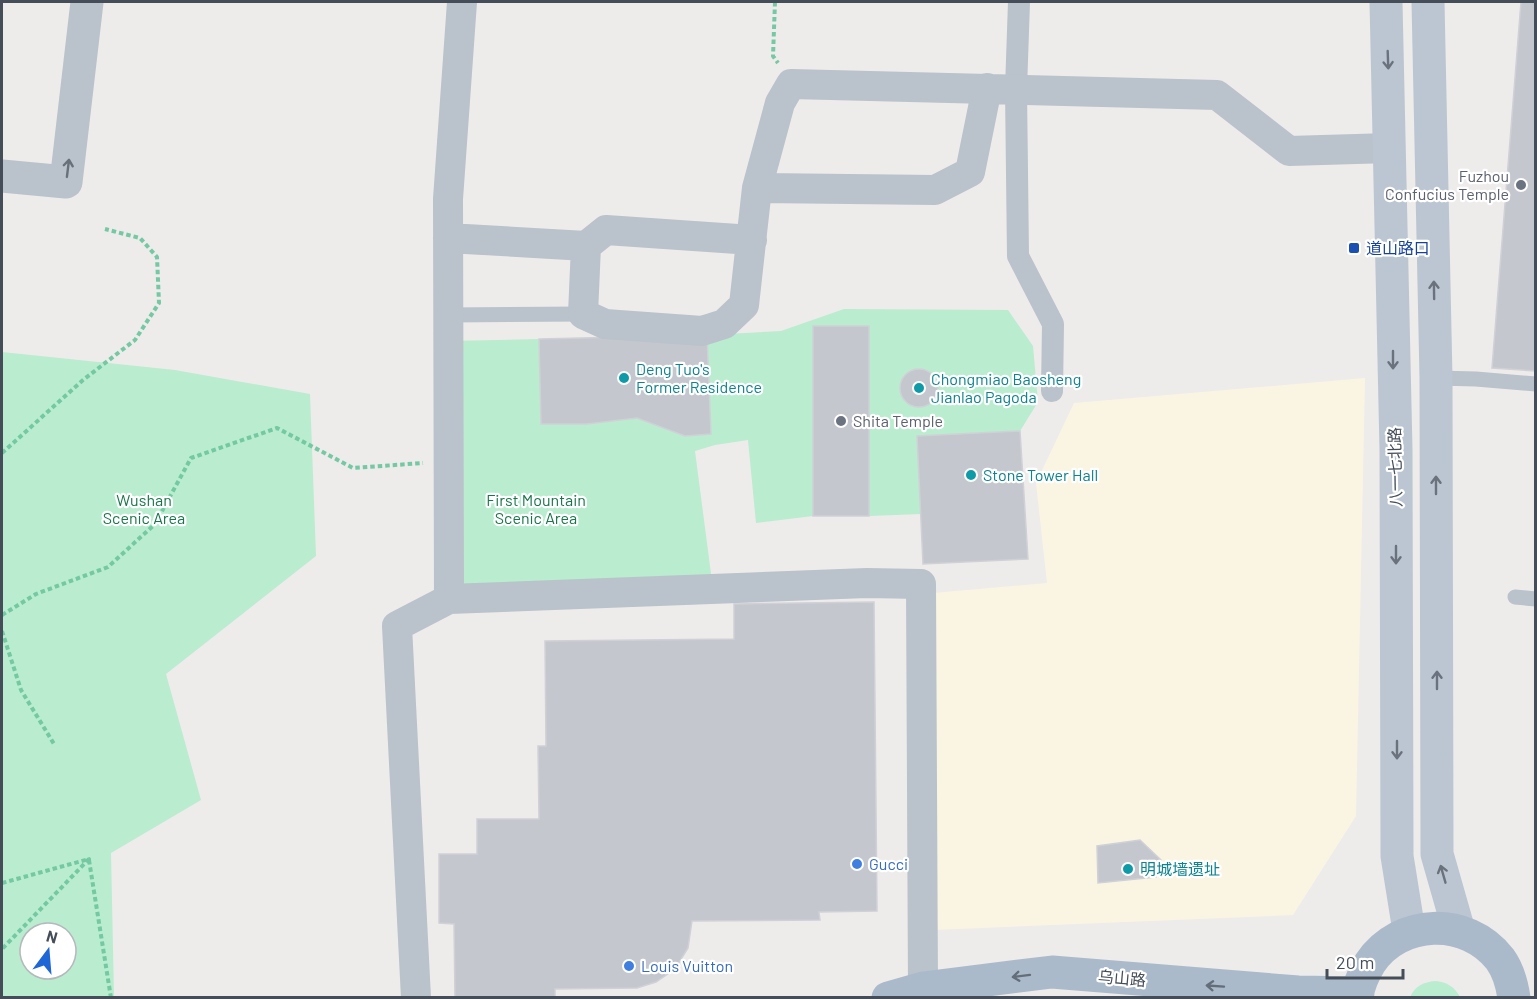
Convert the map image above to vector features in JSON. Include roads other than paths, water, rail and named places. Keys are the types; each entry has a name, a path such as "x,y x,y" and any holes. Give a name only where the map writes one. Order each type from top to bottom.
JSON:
{"main road":[{"name":"八一七北路","path":"1386,2 1396,450 1397,856 1410,932"},
{"path":"1428,2 1436,378 1437,854 1459,931"},
{"path":"1357,995 1364,973 1376,955 1391,941 1410,932 1434,927 1459,931 1482,942 1500,959 1512,981 1515,998"},
{"name":"乌山路","path":"888,998 923,988 1052,972 1357,995"}],"street":[{"path":"2,176 66,182 87,2"},
{"path":"449,599 448,200 462,2"},
{"path":"757,188 935,190 970,172 1001,88 1019,2"},
{"path":"586,246 583,314 605,324 680,330 702,331 724,324 744,305 757,188 780,103 791,84 1217,95 1289,152 1390,148"},
{"path":"1001,88 1018,256 1053,324 1052,391"},
{"path":"448,238 586,246 606,230 752,240"},
{"path":"416,998 397,626 449,599 867,583 921,584 923,988"}],"lane":[{"path":"448,315 583,314"},
{"path":"1436,378 1536,384"},
{"path":"1515,597 1536,599"}],"place":[{"name":"Fuzhou Confucius Temple","path":"1521,185"},
{"name":"道山路口","path":"1354,248"},
{"name":"Deng Tuo's Former Residence","path":"624,378"},
{"name":"Chongmiao Baosheng Jianlao Pagoda","path":"919,388"},
{"name":"Shita Temple","path":"841,421"},
{"name":"Stone Tower Hall","path":"971,475"},
{"name":"Gucci","path":"857,864"},
{"name":"明城墙遗址","path":"1128,869"},
{"name":"Louis Vuitton","path":"629,966"}],"park label":[{"name":"Wushan Scenic Area","path":"144,509"},
{"name":"First Mountain Scenic Area","path":"536,509"}]}
